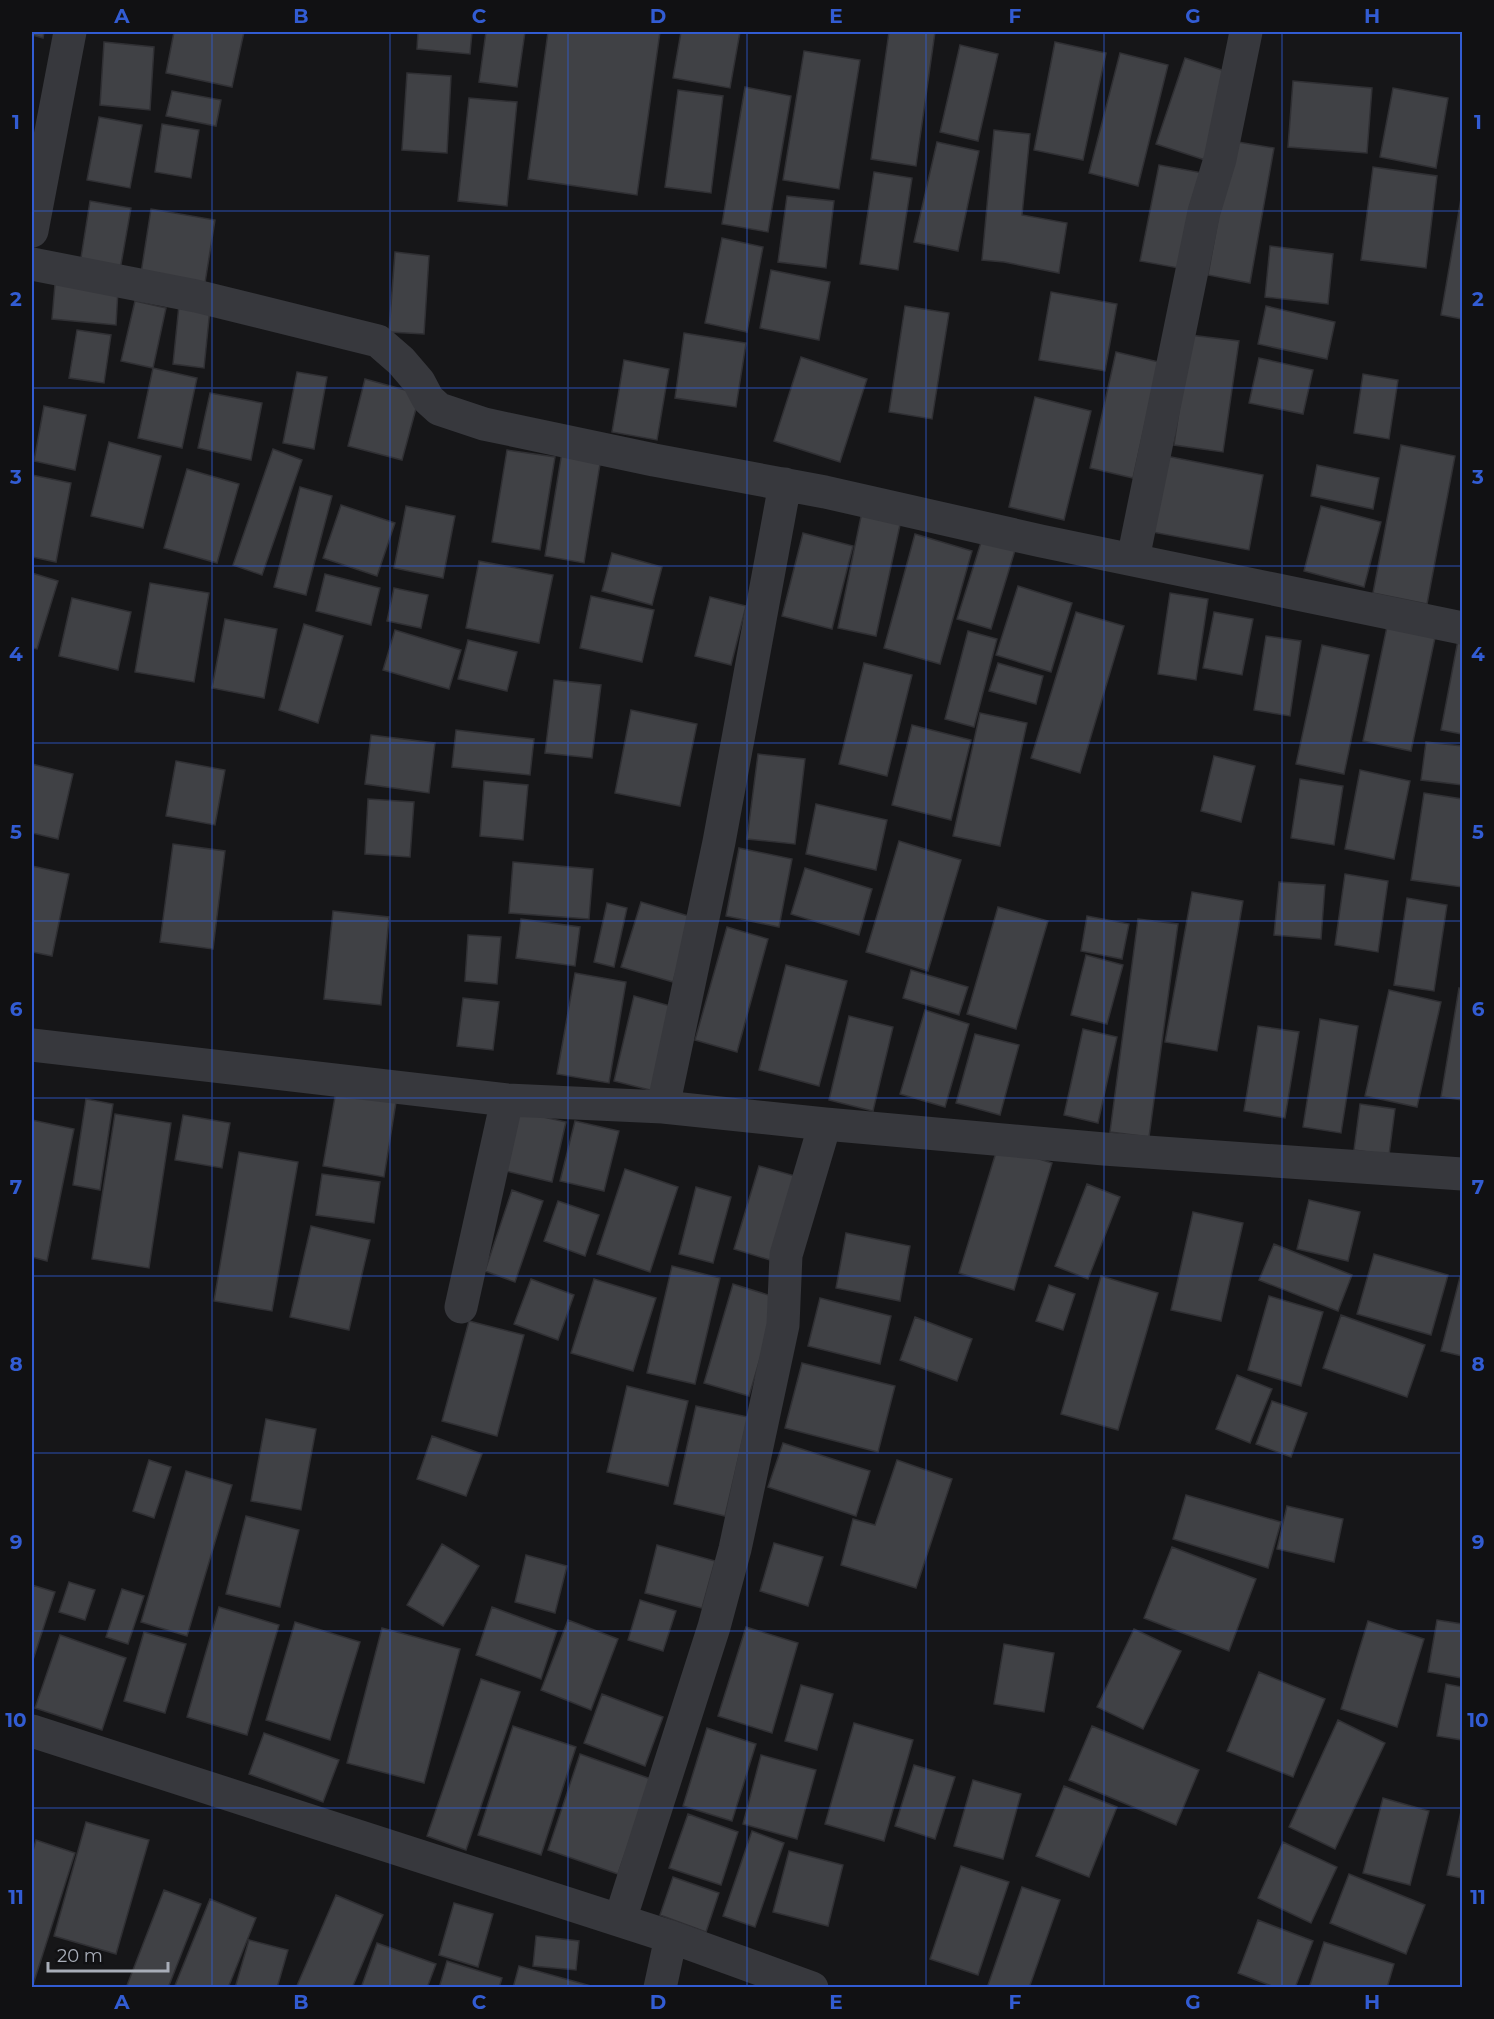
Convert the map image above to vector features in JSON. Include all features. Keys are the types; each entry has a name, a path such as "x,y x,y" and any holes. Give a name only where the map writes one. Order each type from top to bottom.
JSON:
{"street":[{"path":"32,231 70,32"},
{"path":"1134,559 1204,212 1221,159 1246,32"},
{"path":"32,264 196,296 378,341 401,361 439,409 484,424 654,460 785,484 1041,541 1462,628"},
{"path":"663,1107 719,842 785,484"},
{"path":"32,1045 507,1100 663,1107 1104,1149 1462,1174"},
{"path":"461,1306 507,1100"},
{"path":"620,1920 714,1627 735,1549 783,1325 786,1255 825,1124"},
{"path":"32,1731 620,1920 812,1988"},
{"path":"660,1988 671,1937"}],"building":[{"path":"32,32 44,32 43,38 32,35"},
{"path":"174,32 244,32 232,87 166,73"},
{"path":"418,32 472,32 470,54 417,49"},
{"path":"486,32 525,32 517,87 479,82"},
{"path":"548,32 660,32 637,195 528,179"},
{"path":"681,32 740,32 730,88 673,78"},
{"path":"889,32 935,32 916,166 871,159"},
{"path":"104,42 154,47 150,110 100,105"},
{"path":"1055,42 1106,53 1083,160 1034,150"},
{"path":"960,45 998,54 978,141 940,132"},
{"path":"804,51 860,60 839,189 783,180"},
{"path":"1120,53 1168,65 1138,186 1089,173"},
{"path":"1185,58 1234,74 1205,160 1156,144"},
{"path":"407,73 451,76 447,153 402,150"},
{"path":"1293,81 1372,88 1367,153 1288,147"},
{"path":"745,87 791,96 768,232 722,224"},
{"path":"1393,88 1448,98 1436,168 1380,157"},
{"path":"678,90 723,96 711,193 665,187"},
{"path":"172,91 221,100 216,126 166,116"},
{"path":"469,98 517,102 507,206 458,201"},
{"path":"99,117 142,125 130,188 87,180"},
{"path":"162,124 199,130 191,178 155,172"},
{"path":"994,130 1030,134 1022,215 1067,223 1059,273 982,260"},
{"path":"1232,141 1274,148 1250,283 1208,275"},
{"path":"937,142 979,151 958,251 914,242"},
{"path":"1159,165 1203,173 1184,269 1140,261"},
{"path":"1373,167 1437,176 1426,268 1361,260"},
{"path":"874,172 912,178 898,270 860,264"},
{"path":"1462,193 1462,319 1441,315"},
{"path":"787,196 834,201 826,268 778,262"},
{"path":"90,201 131,208 120,270 80,264"},
{"path":"151,209 215,220 205,283 141,273"},
{"path":"722,238 763,247 747,332 705,323"},
{"path":"1270,246 1333,254 1328,304 1265,297"},
{"path":"395,252 429,256 424,334 389,332"},
{"path":"771,270 830,282 819,340 760,328"},
{"path":"55,284 118,290 116,325 52,319"},
{"path":"1051,292 1117,304 1105,371 1039,360"},
{"path":"135,301 166,308 153,368 121,361"},
{"path":"179,305 210,309 204,368 173,364"},
{"path":"905,306 949,313 932,419 889,412"},
{"path":"1266,306 1335,322 1327,359 1258,344"},
{"path":"77,330 111,335 104,383 69,378"},
{"path":"684,333 746,343 736,407 675,398"},
{"path":"1190,335 1239,341 1223,452 1174,445"},
{"path":"1116,352 1159,362 1133,478 1090,468"},
{"path":"801,357 867,379 840,462 774,441"},
{"path":"1259,358 1313,370 1303,414 1249,403"},
{"path":"624,360 669,369 657,440 612,432"},
{"path":"153,368 197,378 182,448 138,438"},
{"path":"297,372 327,377 314,449 283,443"},
{"path":"1363,374 1398,380 1389,439 1354,433"},
{"path":"365,379 420,394 402,460 348,446"},
{"path":"210,393 262,403 251,460 198,448"},
{"path":"1035,397 1091,411 1064,520 1009,507"},
{"path":"44,406 86,415 75,470 34,461"},
{"path":"109,442 161,456 143,528 91,516"},
{"path":"1401,445 1455,456 1427,604 1373,593"},
{"path":"273,449 302,460 262,575 233,565"},
{"path":"507,450 555,457 540,550 492,542"},
{"path":"562,452 601,458 584,563 545,556"},
{"path":"1166,456 1263,475 1249,550 1152,532"},
{"path":"1317,465 1379,478 1373,509 1311,496"},
{"path":"187,469 239,484 217,563 164,548"},
{"path":"32,475 71,483 56,562 32,557"},
{"path":"300,487 332,496 306,595 274,587"},
{"path":"864,502 903,511 876,636 838,628"},
{"path":"341,505 395,523 377,576 323,558"},
{"path":"406,506 455,516 443,578 394,568"},
{"path":"1321,506 1381,522 1364,587 1304,571"},
{"path":"803,533 853,546 832,629 782,616"},
{"path":"915,534 972,551 940,664 884,648"},
{"path":"983,536 1016,547 991,629 957,619"},
{"path":"612,553 662,567 652,605 602,591"},
{"path":"479,561 553,575 539,643 466,628"},
{"path":"32,573 58,581 37,649 32,648"},
{"path":"325,574 380,588 371,625 316,611"},
{"path":"150,583 209,593 194,682 135,672"},
{"path":"1018,586 1072,603 1051,672 996,655"},
{"path":"394,588 428,595 421,628 387,621"},
{"path":"1170,593 1208,599 1196,680 1158,674"},
{"path":"591,596 654,610 642,662 580,648"},
{"path":"710,597 746,606 731,665 695,656"},
{"path":"72,598 131,612 118,670 59,656"},
{"path":"1076,612 1124,626 1080,773 1031,758"},
{"path":"1214,612 1253,619 1242,675 1203,668"},
{"path":"225,619 277,629 264,698 212,688"},
{"path":"1388,622 1436,633 1411,751 1363,741"},
{"path":"304,624 343,636 318,723 279,710"},
{"path":"395,630 461,650 449,689 383,670"},
{"path":"968,631 997,639 974,727 945,719"},
{"path":"1459,635 1462,635 1462,734 1441,730"},
{"path":"1266,636 1301,641 1290,716 1254,710"},
{"path":"468,640 517,652 507,691 458,679"},
{"path":"1322,645 1369,655 1344,774 1296,764"},
{"path":"864,663 912,675 887,776 839,764"},
{"path":"998,663 1043,676 1036,704 989,691"},
{"path":"554,680 601,685 592,758 545,753"},
{"path":"631,710 697,724 680,806 615,793"},
{"path":"980,713 1027,723 1000,846 953,836"},
{"path":"912,725 971,740 951,820 892,805"},
{"path":"456,730 534,739 530,775 452,767"},
{"path":"371,735 435,743 429,793 365,784"},
{"path":"1426,742 1462,746 1462,785 1421,780"},
{"path":"758,754 805,759 795,844 747,839"},
{"path":"1214,756 1255,766 1241,822 1201,811"},
{"path":"176,761 225,770 215,825 166,816"},
{"path":"32,764 73,774 58,839 32,833"},
{"path":"1360,770 1410,781 1394,859 1345,849"},
{"path":"1300,779 1343,786 1334,845 1291,838"},
{"path":"484,781 528,785 523,840 480,836"},
{"path":"1424,793 1462,799 1462,887 1411,880"},
{"path":"368,799 414,802 410,857 365,854"},
{"path":"816,804 887,820 876,870 806,854"},
{"path":"899,841 961,860 928,971 866,952"},
{"path":"173,844 225,851 213,949 160,942"},
{"path":"739,848 792,859 779,927 726,916"},
{"path":"513,862 593,869 589,919 509,913"},
{"path":"32,866 69,874 52,956 32,952"},
{"path":"805,868 872,889 859,935 791,914"},
{"path":"1345,874 1388,881 1378,952 1335,945"},
{"path":"1279,882 1325,885 1321,939 1274,935"},
{"path":"1192,892 1243,901 1217,1051 1165,1042"},
{"path":"1407,898 1447,905 1434,991 1394,985"},
{"path":"641,902 692,917 673,982 621,967"},
{"path":"607,903 627,908 614,967 594,962"},
{"path":"998,907 1048,921 1016,1029 967,1014"},
{"path":"333,911 389,917 381,1005 324,999"},
{"path":"1087,916 1129,924 1122,959 1081,951"},
{"path":"521,919 580,927 575,966 516,958"},
{"path":"1138,919 1178,924 1149,1137 1110,1132"},
{"path":"727,927 768,939 737,1052 695,1040"},
{"path":"468,935 501,937 497,984 465,981"},
{"path":"1086,955 1123,965 1107,1024 1071,1015"},
{"path":"786,965 847,981 819,1086 759,1070"},
{"path":"911,970 968,987 959,1015 903,998"},
{"path":"575,973 626,982 609,1083 557,1074"},
{"path":"1459,988 1462,989 1462,1100 1441,1097"},
{"path":"1389,990 1441,1002 1417,1107 1365,1096"},
{"path":"634,996 674,1007 654,1091 614,1081"},
{"path":"463,998 499,1002 493,1050 457,1046"},
{"path":"925,1010 969,1024 945,1107 900,1094"},
{"path":"849,1016 893,1027 873,1111 829,1100"},
{"path":"1320,1019 1358,1026 1341,1133 1303,1127"},
{"path":"1258,1026 1299,1032 1285,1118 1244,1111"},
{"path":"1083,1029 1117,1037 1098,1123 1064,1115"},
{"path":"975,1034 1019,1045 1000,1115 956,1103"},
{"path":"337,1085 397,1096 384,1177 323,1166"},
{"path":"86,1099 113,1104 100,1190 73,1185"},
{"path":"1360,1104 1395,1109 1389,1155 1354,1150"},
{"path":"516,1111 566,1122 552,1182 502,1170"},
{"path":"115,1114 171,1123 149,1268 92,1259"},
{"path":"183,1115 230,1123 222,1168 175,1160"},
{"path":"32,1120 74,1129 47,1261 32,1257"},
{"path":"575,1121 619,1131 604,1191 560,1181"},
{"path":"998,1146 1052,1163 1014,1290 959,1273"},
{"path":"239,1152 298,1162 272,1311 214,1301"},
{"path":"759,1166 795,1176 770,1260 734,1249"},
{"path":"625,1169 678,1187 650,1272 597,1254"},
{"path":"322,1174 380,1182 374,1223 316,1215"},
{"path":"1087,1184 1120,1197 1088,1279 1055,1266"},
{"path":"696,1187 731,1197 713,1263 679,1254"},
{"path":"512,1190 543,1201 515,1282 485,1271"},
{"path":"1309,1200 1360,1212 1348,1261 1297,1249"},
{"path":"558,1201 599,1215 585,1256 544,1241"},
{"path":"1193,1212 1243,1223 1221,1321 1171,1310"},
{"path":"311,1226 370,1240 349,1330 290,1317"},
{"path":"846,1233 910,1246 900,1301 836,1288"},
{"path":"1274,1244 1352,1275 1338,1311 1259,1280"},
{"path":"1374,1254 1448,1275 1431,1335 1357,1314"},
{"path":"672,1266 720,1278 695,1384 647,1373"},
{"path":"1101,1276 1158,1293 1118,1430 1061,1414"},
{"path":"1460,1277 1462,1278 1462,1356 1441,1351"},
{"path":"531,1279 574,1295 558,1340 514,1324"},
{"path":"594,1279 656,1298 633,1371 571,1353"},
{"path":"733,1284 778,1298 749,1396 704,1383"},
{"path":"1049,1285 1075,1294 1063,1330 1036,1321"},
{"path":"1269,1296 1323,1312 1301,1386 1248,1370"},
{"path":"820,1298 891,1316 880,1364 808,1346"},
{"path":"1341,1315 1425,1345 1407,1397 1323,1368"},
{"path":"915,1317 972,1339 957,1381 900,1360"},
{"path":"469,1321 524,1335 497,1436 442,1421"},
{"path":"802,1363 895,1386 878,1452 785,1428"},
{"path":"1237,1375 1272,1389 1250,1443 1216,1429"},
{"path":"627,1386 688,1401 668,1486 607,1472"},
{"path":"1272,1401 1307,1413 1291,1457 1256,1444"},
{"path":"696,1406 748,1417 725,1516 674,1504"},
{"path":"266,1419 316,1429 301,1510 251,1501"},
{"path":"432,1436 482,1454 466,1496 417,1479"},
{"path":"783,1443 870,1471 856,1516 768,1487"},
{"path":"149,1460 171,1467 154,1518 133,1511"},
{"path":"897,1460 952,1479 916,1588 841,1565 853,1519 875,1525"},
{"path":"186,1471 232,1485 187,1636 141,1622"},
{"path":"1186,1495 1281,1522 1268,1568 1173,1539"},
{"path":"1287,1506 1343,1519 1334,1562 1277,1549"},
{"path":"246,1516 299,1530 280,1607 226,1594"},
{"path":"774,1543 823,1557 808,1606 760,1591"},
{"path":"442,1544 479,1566 443,1626 407,1605"},
{"path":"657,1545 715,1561 702,1608 645,1593"},
{"path":"1172,1547 1256,1579 1229,1651 1144,1618"},
{"path":"526,1555 567,1566 555,1613 515,1602"},
{"path":"69,1582 95,1590 85,1620 59,1612"},
{"path":"32,1585 55,1592 32,1663"},
{"path":"122,1589 144,1596 128,1644 106,1637"},
{"path":"640,1600 676,1611 663,1651 628,1640"},
{"path":"219,1607 279,1625 247,1735 187,1717"},
{"path":"492,1607 557,1631 541,1679 476,1655"},
{"path":"568,1620 618,1639 591,1710 541,1690"},
{"path":"1437,1620 1462,1624 1462,1678 1428,1672"},
{"path":"1368,1621 1424,1639 1397,1727 1341,1709"},
{"path":"295,1622 360,1642 330,1740 266,1720"},
{"path":"746,1627 798,1643 772,1733 718,1716"},
{"path":"382,1628 460,1649 424,1783 347,1763"},
{"path":"1134,1629 1181,1651 1143,1729 1097,1707"},
{"path":"144,1632 186,1644 165,1713 124,1701"},
{"path":"60,1635 126,1658 102,1730 35,1708"},
{"path":"1004,1644 1054,1653 1044,1712 994,1704"},
{"path":"1259,1672 1325,1699 1293,1777 1227,1751"},
{"path":"481,1679 520,1692 466,1850 427,1836"},
{"path":"1446,1684 1462,1687 1462,1740 1437,1736"},
{"path":"801,1685 833,1694 817,1750 785,1741"},
{"path":"602,1694 663,1717 645,1766 584,1743"},
{"path":"1338,1720 1385,1743 1335,1849 1289,1827"},
{"path":"854,1723 913,1740 884,1841 825,1824"},
{"path":"513,1726 576,1747 541,1855 478,1835"},
{"path":"1092,1726 1199,1770 1176,1825 1069,1780"},
{"path":"707,1728 756,1744 732,1821 683,1806"},
{"path":"264,1733 339,1760 323,1802 249,1774"},
{"path":"580,1754 651,1779 618,1874 548,1850"},
{"path":"761,1755 816,1770 797,1839 743,1824"},
{"path":"914,1765 955,1777 935,1839 895,1826"},
{"path":"973,1780 1021,1794 1003,1859 954,1846"},
{"path":"1064,1786 1117,1807 1089,1877 1036,1856"},
{"path":"1383,1798 1429,1811 1410,1885 1363,1873"},
{"path":"1462,1807 1462,1878 1447,1875"},
{"path":"688,1814 738,1832 721,1885 669,1868"},
{"path":"86,1822 149,1840 116,1954 54,1936"},
{"path":"752,1831 784,1843 755,1927 723,1916"},
{"path":"36,1840 75,1853 32,1988 32,1854"},
{"path":"1283,1842 1337,1867 1311,1923 1258,1898"},
{"path":"789,1851 843,1865 828,1926 773,1912"},
{"path":"961,1866 1009,1882 978,1975 930,1959"},
{"path":"1349,1874 1425,1905 1406,1954 1330,1923"},
{"path":"673,1877 719,1893 706,1932 660,1915"},
{"path":"1022,1887 1060,1900 1029,1988 987,1988"},
{"path":"164,1890 201,1904 168,1988 126,1988"},
{"path":"336,1895 383,1915 352,1988 296,1988"},
{"path":"210,1899 256,1918 228,1988 174,1988"},
{"path":"454,1903 493,1914 478,1967 439,1955"},
{"path":"1258,1920 1313,1941 1295,1988 1277,1988 1238,1973"},
{"path":"536,1936 579,1941 576,1970 533,1966"},
{"path":"249,1940 288,1950 277,1988 235,1988"},
{"path":"1324,1942 1394,1964 1387,1988 1309,1988"},
{"path":"377,1943 436,1964 427,1988 361,1988"},
{"path":"447,1961 502,1978 499,1988 439,1988"},
{"path":"519,1966 591,1986 590,1988 513,1988"}]}
